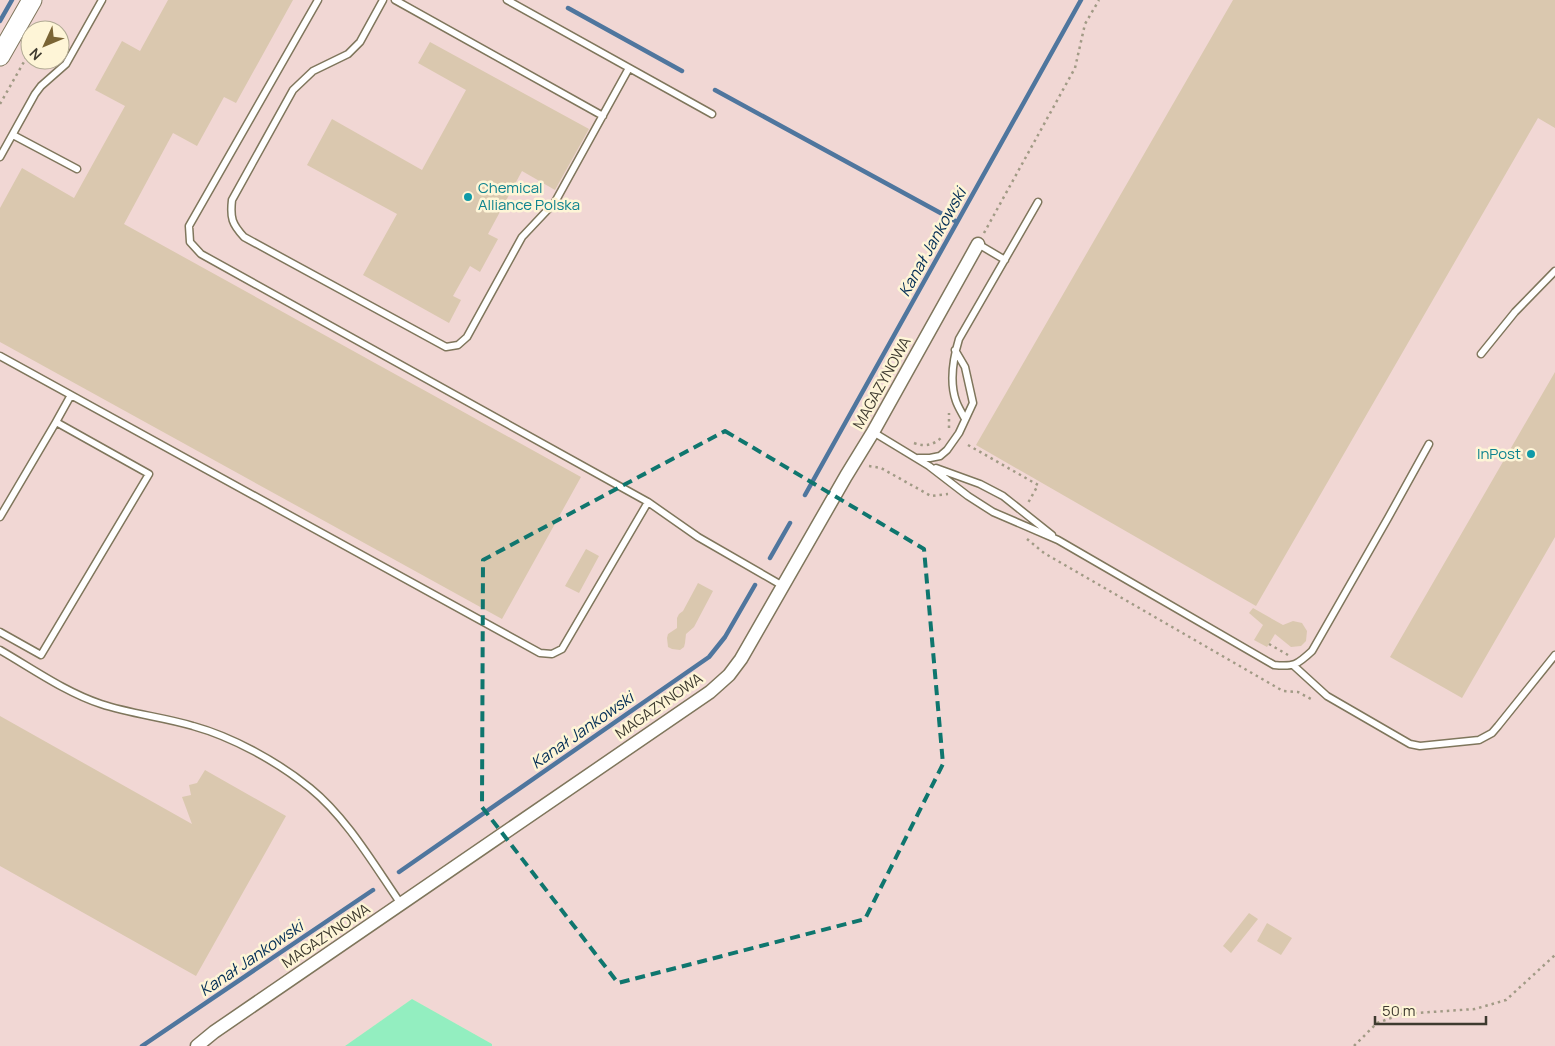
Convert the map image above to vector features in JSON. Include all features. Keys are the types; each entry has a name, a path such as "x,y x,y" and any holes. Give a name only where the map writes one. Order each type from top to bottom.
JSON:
{"street":[{"path":"0,56 32,0"},
{"name":"MAGAZYNOWA","path":"198,1046 214,1032 710,692 729,675 741,659 873,432 978,244"}],"lane":[{"path":"0,157 34,94 66,64 102,0"},
{"path":"318,0 189,226 190,242 201,254 648,502 698,537 783,586"},
{"path":"383,0 360,42 348,54 313,71 293,90 232,200 230,214 234,226 244,237 446,347 458,345 466,337 522,237 554,202 629,68"},
{"path":"395,0 603,116"},
{"path":"507,0 712,114"},
{"path":"12,135 77,170"},
{"path":"965,419 956,401 952,375 955,350 959,339 1038,202"},
{"path":"978,244 1005,260"},
{"path":"1481,354 1515,312 1555,271"},
{"path":"917,458 940,456 947,450 959,433 973,403 965,368 955,350"},
{"path":"0,356 540,653 552,654 562,649 648,502"},
{"path":"0,517 72,395"},
{"path":"0,632 41,656 150,474 56,422"},
{"path":"873,432 917,458 993,512 1058,540 1274,665 1290,667 1301,662 1312,651 1429,444"},
{"path":"929,466 980,484 1003,496 1058,540"},
{"path":"0,650 68,690 101,704 194,726 228,738 284,768 311,788 340,817 401,904"},
{"path":"1294,665 1318,689 1352,711 1414,745 1420,746 1479,740 1492,733 1555,655"}],"path":[{"path":"978,244 1075,68 1085,24 1099,0"},
{"path":"0,104 20,67"},
{"path":"904,451 910,441 928,446 944,435"},
{"path":"968,445 1038,485 1027,505"},
{"path":"846,476 851,480 867,466 876,466 931,496 948,494 956,498"},
{"path":"1025,539 1044,553 1282,691 1298,692 1311,699 1318,689"},
{"path":"1269,644 1301,662"},
{"path":"1354,1046 1377,1023 1402,1014 1475,1009 1506,1000 1555,955"}],"highlighted area":[{"path":"725,431 924,549 943,764 865,919 618,983 482,807 483,560"}],"shaded area":[{"path":"0,0 1555,0 1555,1046 492,1046 492,1044 412,999 345,1046 0,1046"}],"green space":[{"path":"412,999 492,1044 492,1046 345,1046"}],"building":[{"path":"168,0 293,0 236,103 224,97 197,146 173,133 124,224 581,477 502,619 0,342 0,208 22,168 74,198 125,106 95,90 122,41 140,51"},
{"path":"1233,0 1555,0 1555,128 1538,118 1256,606 976,445"},
{"path":"430,42 589,129 555,190 522,171 488,234 498,239 480,272 470,266 453,296 461,300 449,323 363,275 397,214 307,165 332,119 422,170 466,90 418,63"},
{"name":"InPost","path":"1555,372 1555,537 1462,698 1390,657"},
{"path":"586,549 599,556 579,593 565,586"},
{"path":"698,583 713,591 694,627 686,634 684,647 680,650 672,649 668,647 668,634 677,628 677,618 683,611"},
{"path":"1253,608 1283,625 1293,621 1302,623 1307,631 1306,641 1301,646 1291,647 1275,634 1267,647 1254,640 1263,625 1249,613"},
{"path":"0,716 192,824 182,797 191,795 189,785 197,783 205,770 286,816 196,976 0,866"},
{"path":"1249,913 1258,919 1231,953 1223,946"},
{"path":"1267,923 1292,938 1281,955 1257,941"}],"waterway":[{"path":"0,21 12,0"},
{"name":"Kanał Jankowski","path":"805,495 1081,0"},
{"path":"568,8 682,71"},
{"path":"715,90 957,222"},
{"name":"Kanał Jankowski","path":"770,558 790,523"},
{"name":"Kanał Jankowski","path":"399,872 709,657 725,637 755,585"},
{"name":"Kanał Jankowski","path":"142,1046 373,890"}],"place":[{"name":"Chemical Alliance Polska","path":"468,197"},
{"name":"InPost","path":"1531,454"}]}
